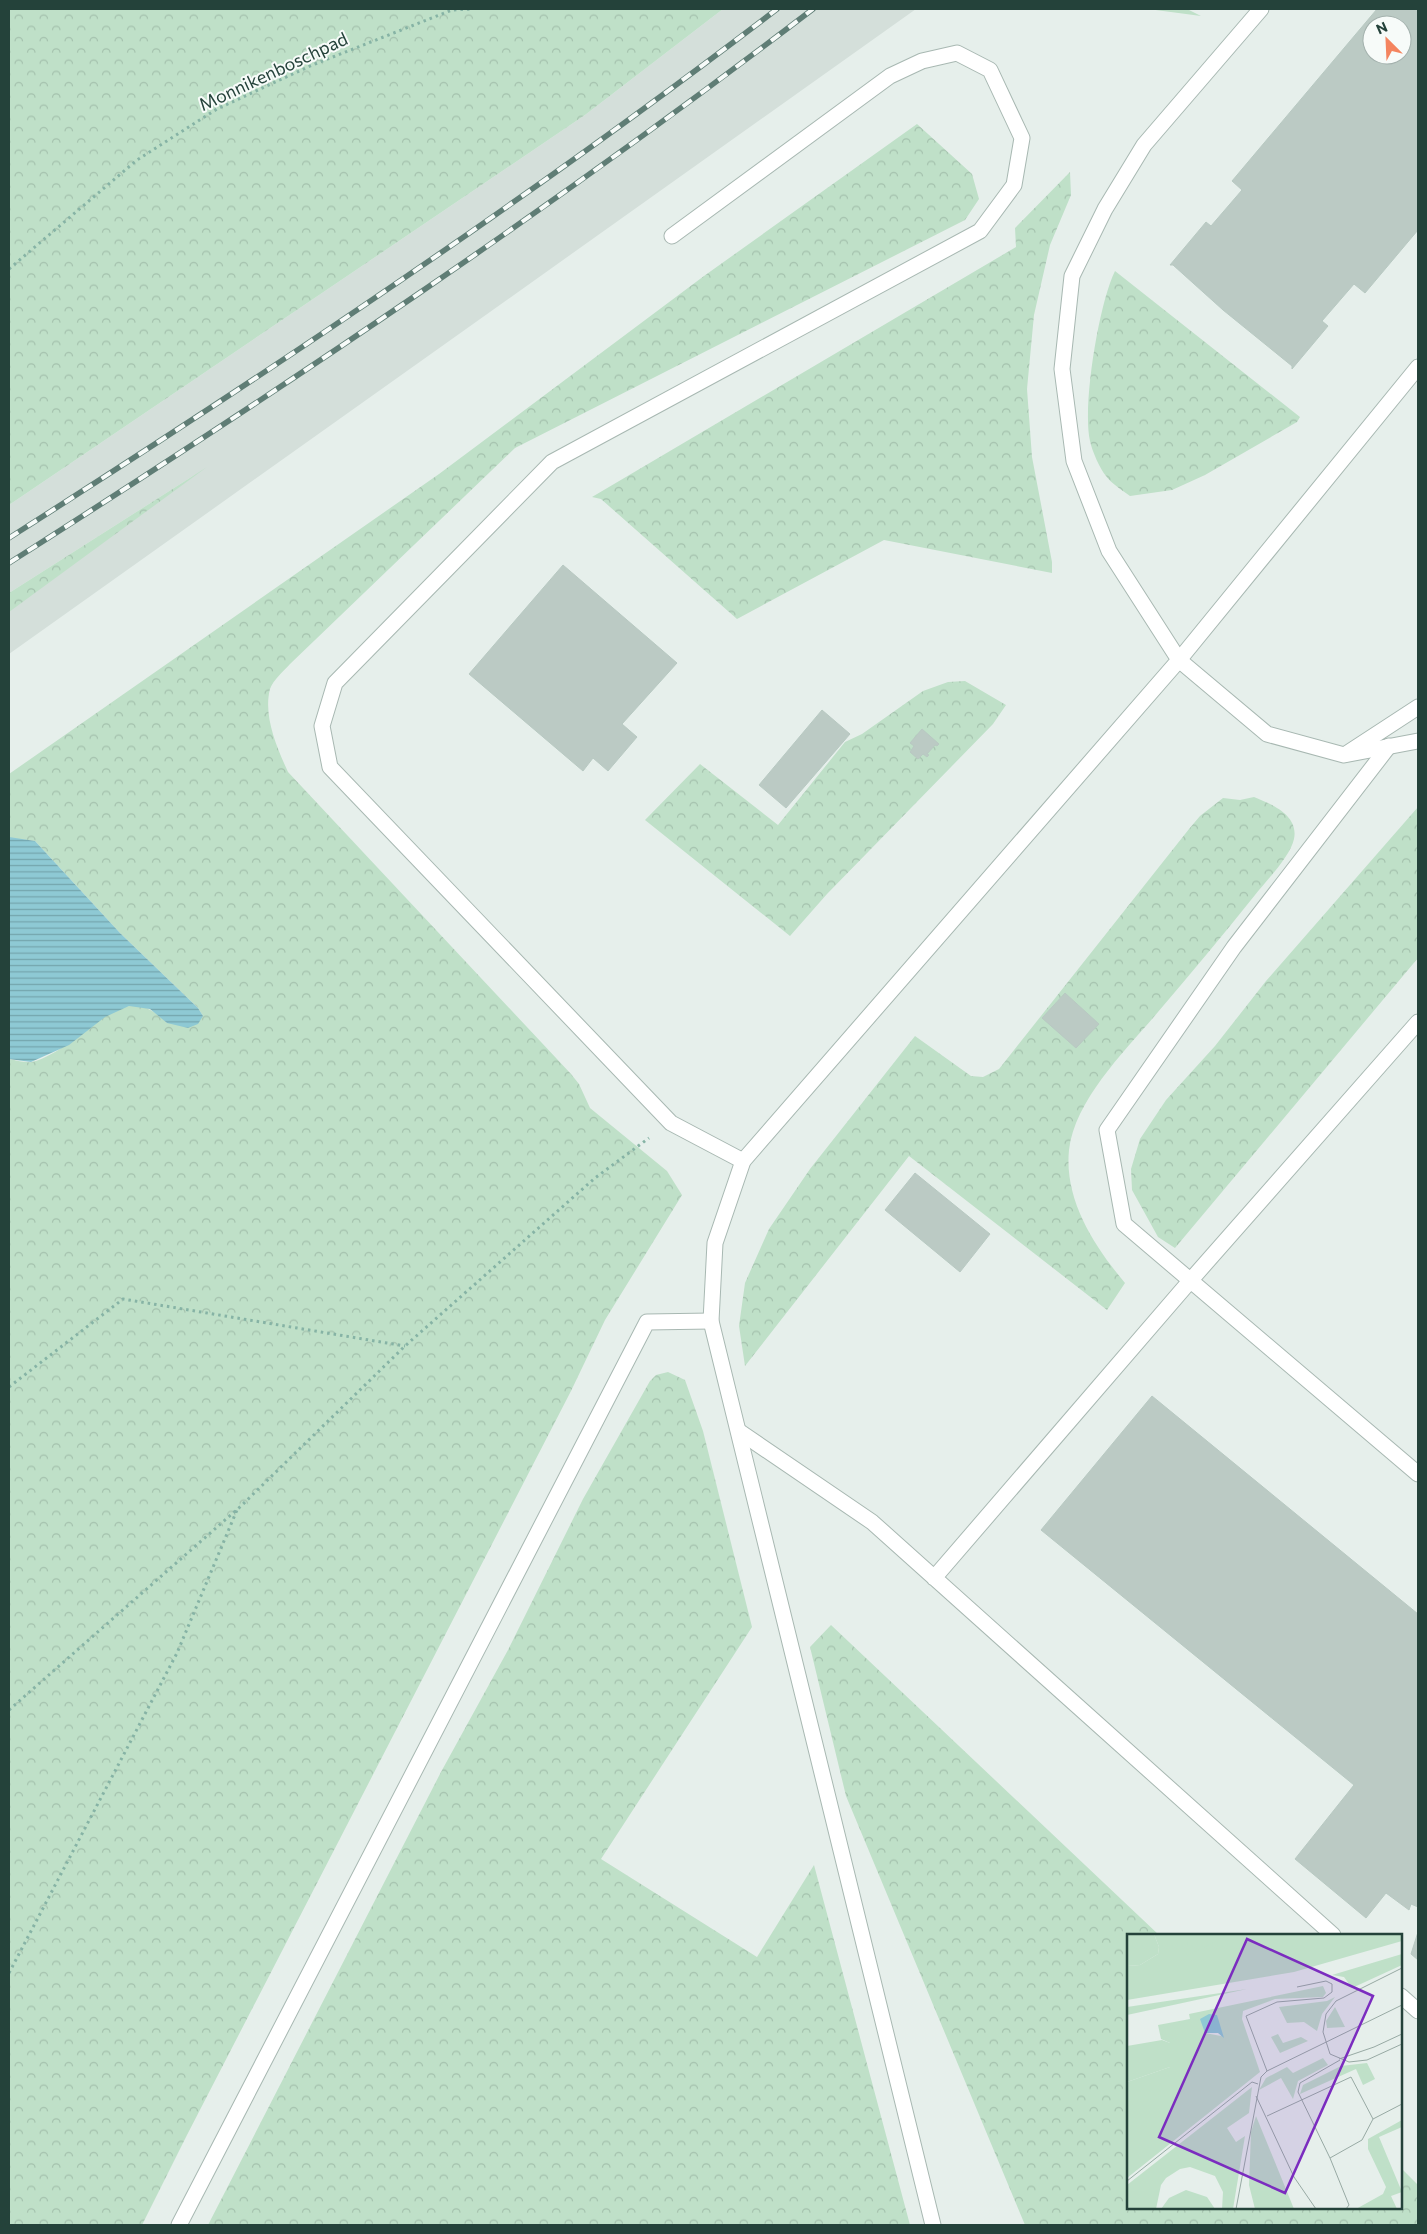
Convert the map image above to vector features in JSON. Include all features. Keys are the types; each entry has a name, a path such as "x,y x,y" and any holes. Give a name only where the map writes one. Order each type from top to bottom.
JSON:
{"street":[{"path":"1261,9 1144,145 1105,209 1072,276 1062,369 1074,461 1109,551 1179,660 1267,734 1344,755 1418,740"},
{"path":"672,236 890,76 922,61 957,53 990,70 1022,138 1014,185 980,231 552,462 335,683 322,726 330,768 671,1123 743,1162"},
{"path":"933,2225 712,1320 715,1243 743,1162 1179,660 1418,367"},
{"path":"1344,755 1418,707"},
{"path":"1389,746 1234,947 1107,1130 1124,1224 1418,1474"},
{"path":"934,1578 1190,1281 1418,1022"},
{"path":"179,2225 647,1322 712,1320"},
{"path":"740,1432 872,1522 1332,1934"},
{"path":"1402,1997 1418,2011"}],"path":[{"name":"Monnikenboschpad","path":"9,268 137,160 217,109 310,66 398,31 452,10 473,9"},
{"path":"9,1710 237,1510 405,1346 594,1178 671,1123"},
{"path":"9,1388 123,1299 405,1346"},
{"path":"9,1974 177,1653 237,1510"}],"shaded area":[{"path":"723,9 916,9 9,654 9,609 196,474 9,593 9,505 585,115"}],"green space":[{"path":"9,9 723,9 585,115 9,505"},
{"path":"1148,9 1187,9 1201,16"},
{"path":"917,124 972,174 979,199 965,220 515,448 290,664 271,686 268,710 272,732 288,772 571,1074 579,1084 590,1108 667,1171 682,1195 605,1320 571,1391 142,2225 9,2225 9,1059 32,1062 45,1057 70,1042 107,1015 129,1006 140,1006 150,1010 167,1023 203,1016 198,1008 120,933 35,841 9,838 9,774 439,474 704,276"},
{"path":"1070,172 1071,195 1050,245 1034,315 1027,389 1032,457 1052,562 1052,573 884,540 737,619 601,499 592,497 1016,247 1015,228"},
{"path":"1115,271 1300,417 1297,422 1205,475 1172,490 1130,496 1114,484 1104,473 1092,450 1088,425 1088,404 1098,330 1103,306"},
{"path":"207,467 9,612 9,593"},
{"path":"965,681 1006,705 993,724 827,894 790,936 645,820 700,764 778,825 845,742 862,734 923,691 948,682"},
{"path":"1254,797 1275,807 1288,817 1294,831 1292,846 1277,868 1219,939 1117,1059 1091,1094 1073,1131 1069,1150 1069,1169 1071,1187 1076,1204 1092,1238 1125,1283 1107,1310 909,1156 745,1366 739,1326 745,1283 769,1229 810,1169 915,1036 971,1076 983,1077 999,1069 1200,816 1223,798 1240,800"},
{"path":"1418,807 1418,958 1175,1248 1158,1237 1132,1190 1131,1169 1140,1139 1166,1100 1215,1046 1266,981"},
{"path":"668,1372 685,1380 703,1431 752,1627 601,1859 757,1957 814,1865 910,2225 208,2225 441,1772 508,1650 583,1499 650,1381 656,1375"},
{"path":"831,1625 1158,1934 1127,1934 1127,2209 1402,2209 1402,2169 1418,2185 1418,2225 1025,2225 846,1796 810,1647"}],"water":[{"path":"9,837 35,841 120,933 198,1008 203,1016 198,1024 188,1028 167,1023 150,1009 129,1006 105,1017 69,1045 31,1062 9,1059"}],"building":[{"path":"1377,9 1418,9 1418,230 1365,293 1354,284 1322,321 1328,326 1292,369 1292,366 1223,310 1173,265 1170,265 1206,222 1211,226 1242,190 1232,181 1362,27 1362,65 1412,65 1412,15 1372,15"},
{"path":"563,565 677,663 622,724 637,737 608,771 593,758 583,771 469,674"},
{"path":"822,710 850,734 786,808 759,785"},
{"path":"922,729 939,744 935,745 927,754 929,755 927,757 923,754 918,759 910,752 914,746 910,743"},
{"path":"1065,993 1099,1024 1076,1048 1042,1018"},
{"path":"915,1173 990,1234 960,1272 885,1210"},
{"path":"1152,1396 1418,1614 1418,1907 1411,1904 1409,1910 1386,1893 1366,1918 1295,1859 1354,1785 1041,1530"},
{"path":"1418,1932 1418,1960 1411,1954"}],"railway":[{"path":"9,538 399,282 590,148 777,9"},
{"path":"9,563 417,295 617,154 813,9"}]}
